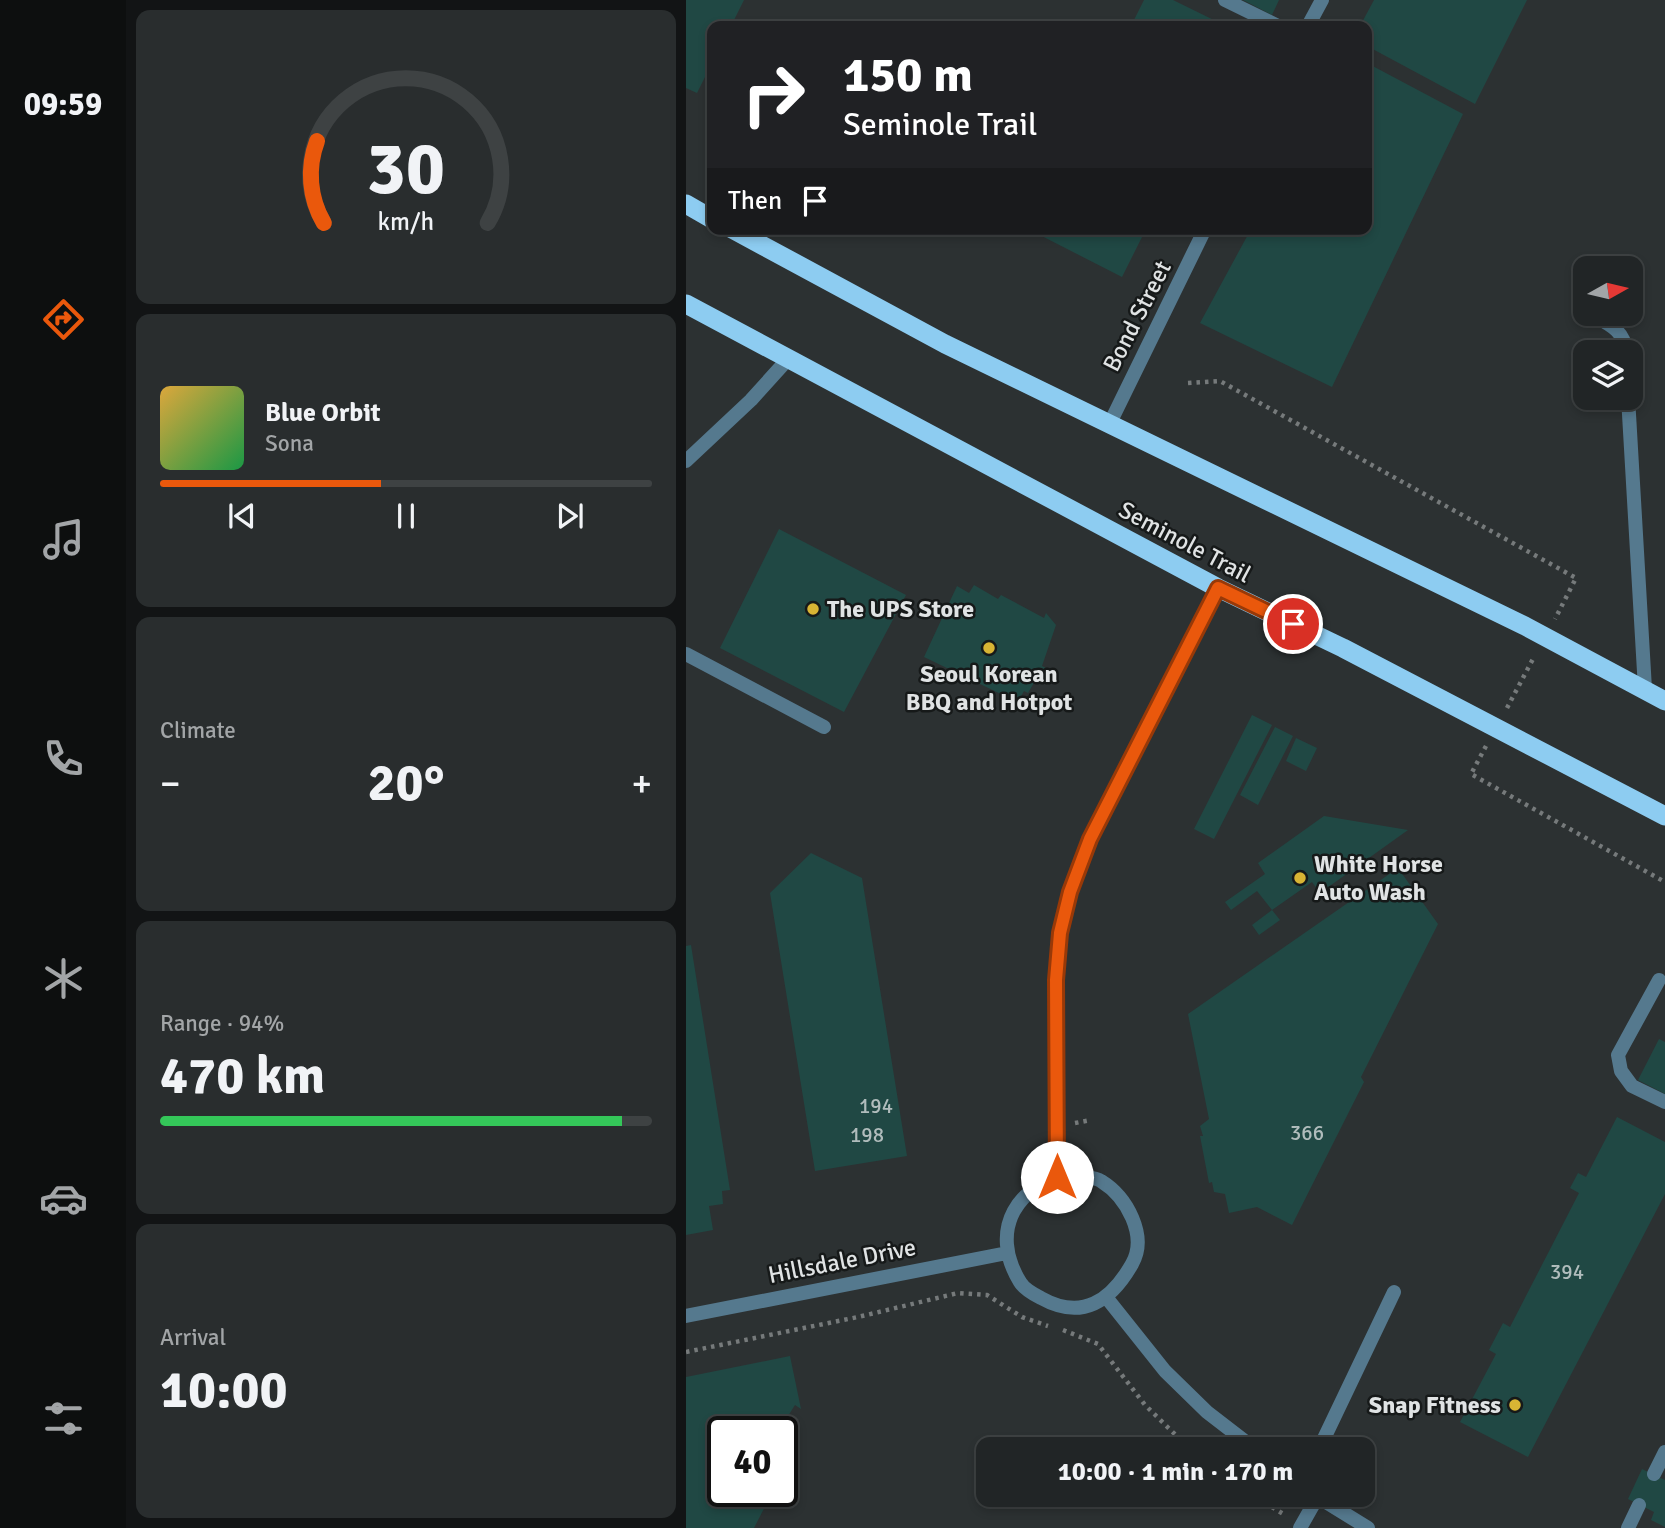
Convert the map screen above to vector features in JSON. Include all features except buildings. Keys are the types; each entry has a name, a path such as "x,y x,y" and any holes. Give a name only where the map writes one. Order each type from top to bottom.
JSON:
{"highway":[{"path":"686,204 707,216"},
{"path":"743,235 945,344 1525,626 1665,701"},
{"name":"Seminole Trail","path":"686,304 1218,588 1354,654 1665,816"}],"street":[{"path":"1225,0 1268,21"},
{"path":"1311,21 1322,0"},
{"name":"Bond Street","path":"1110,423 1202,235"},
{"path":"1612,326 1624,340"},
{"path":"686,461 751,400 788,359"},
{"path":"1629,410 1645,689"},
{"path":"1057,1177 1056,980 1060,933 1070,892 1090,839 1218,588"},
{"path":"686,654 824,727"},
{"path":"1658,979 1618,1055 1621,1071 1632,1086 1665,1102"},
{"path":"1076,1175 1100,1180 1120,1197 1137,1226 1136,1256 1122,1282 1106,1297 1086,1308 1051,1304 1021,1284 1007,1253 1006,1235 1019,1202 1034,1187 1057,1177 1076,1175"},
{"name":"Hillsdale Drive","path":"686,1316 1007,1253"},
{"path":"1326,1437 1394,1292"},
{"path":"1106,1297 1165,1371 1207,1412 1239,1437"},
{"path":"1654,1474 1665,1452"},
{"path":"1628,1528 1639,1505"},
{"path":"1300,1528 1310,1507"},
{"path":"1333,1507 1368,1528"}],"path":[{"path":"1188,383 1220,381 1576,578 1548,631"},
{"path":"1505,712 1535,654"},
{"path":"1492,736 1471,774 1665,882"},
{"path":"1074,1123 1091,1120"},
{"path":"686,1352 847,1320 957,1293 987,1295 1033,1322 1067,1331 1098,1344 1145,1405 1178,1437"}],"place":[{"name":"The UPS Store","path":"813,609"},
{"name":"Seoul Korean BBQ and Hotpot","path":"989,648"},
{"name":"White Horse Auto Wash","path":"1300,878"},
{"name":"Snap Fitness","path":"1515,1405"}],"route":[{"path":"1057,1177 1056,980 1060,933 1070,892 1090,839 1218,588 1293,624"}]}
